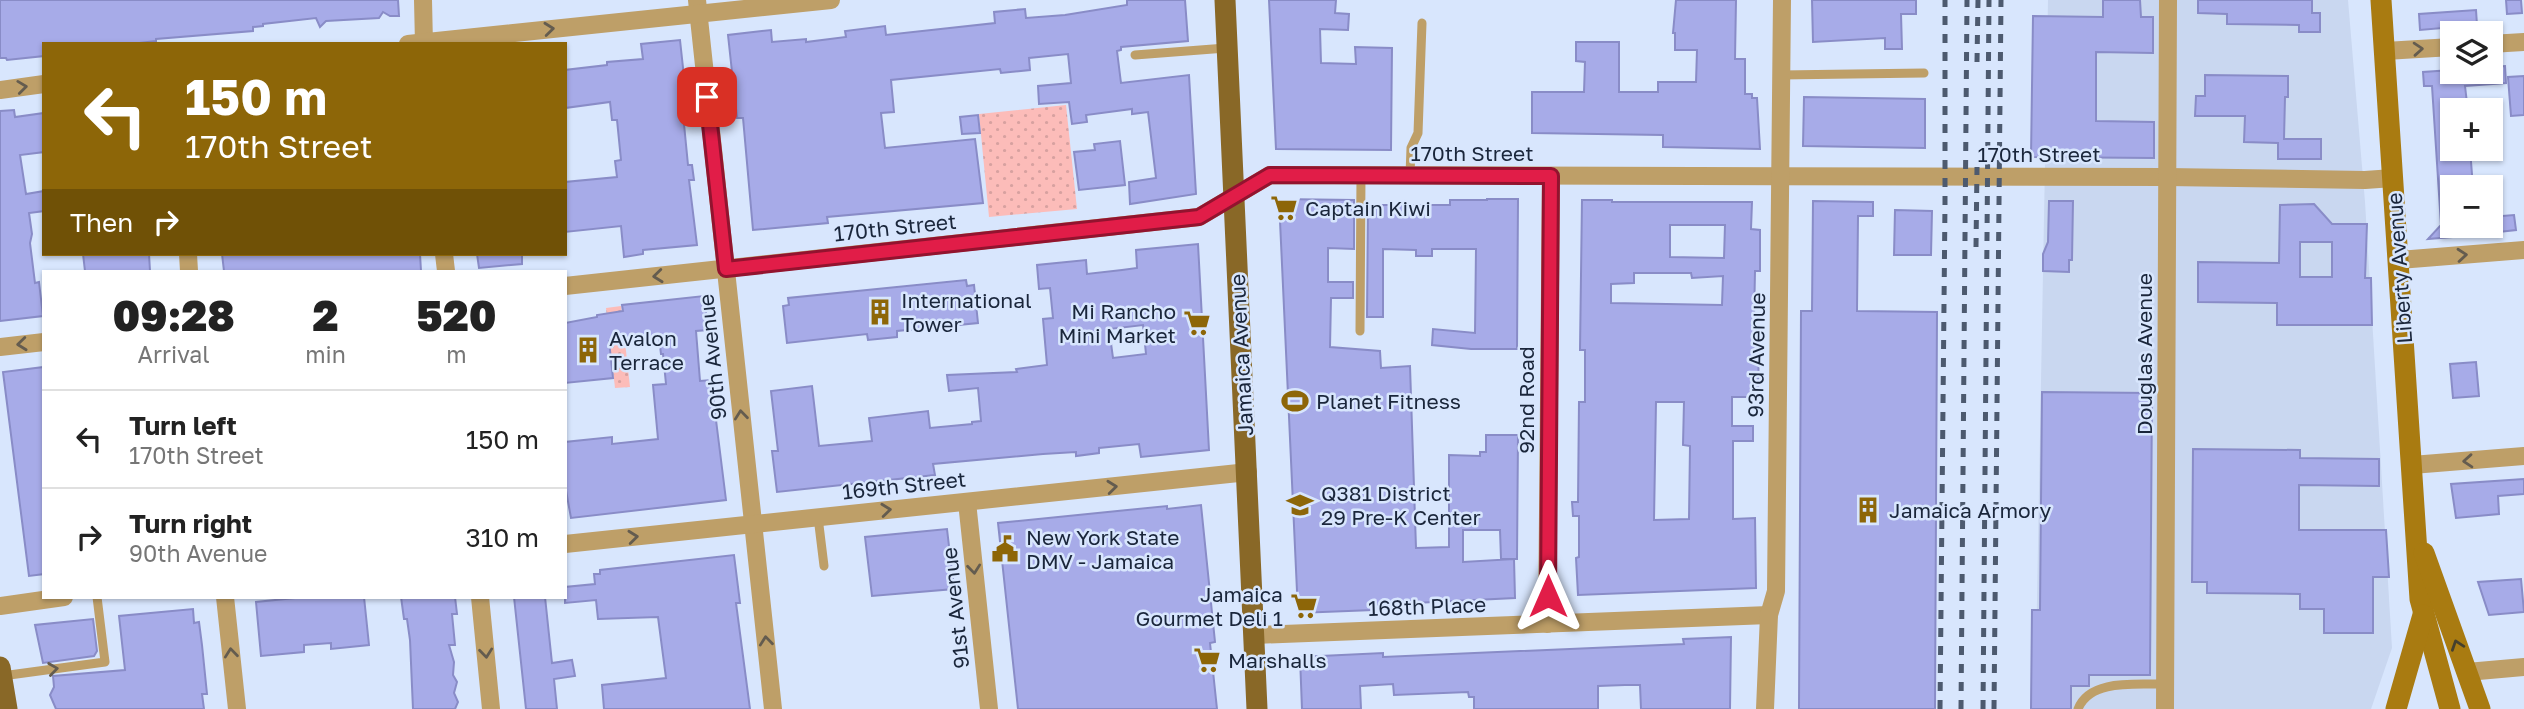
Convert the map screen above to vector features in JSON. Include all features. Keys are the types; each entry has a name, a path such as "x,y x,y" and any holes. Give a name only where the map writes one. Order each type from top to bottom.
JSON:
{"main road":[{"name":"Jamaica Avenue","path":"1225,0 1258,709"},
{"name":"Liberty Avenue","path":"2381,0 2420,599 2450,709"},
{"name":"Liberty Avenue","path":"2417,536 2480,709"},
{"path":"2396,709 2424,613"},
{"path":"1,671 7,709"}],"street":[{"path":"419,42 423,0"},
{"path":"427,42 697,7 831,0"},
{"name":"93rd Avenue","path":"1765,709 1769,615 1776,591 1782,0"},
{"name":"Douglas Avenue","path":"2165,709 2168,0"},
{"name":"90th Avenue","path":"697,7 773,709"},
{"path":"2503,43 2524,41"},
{"path":"2385,51 2440,48"},
{"path":"0,90 42,84"},
{"name":"170th Street","path":"567,286 1199,217 1270,175 2393,178"},
{"name":"92nd Road","path":"1547,624 1551,176"},
{"path":"2399,260 2524,250"},
{"path":"0,346 42,342"},
{"path":"2412,465 2524,456"},
{"name":"169th Street","path":"567,544 1248,472"},
{"name":"91st Avenue","path":"967,502 989,709"},
{"path":"0,606 44,599"},
{"path":"225,599 237,709"},
{"path":"480,599 491,709"},
{"name":"168th Place","path":"1255,635 1769,615"},
{"path":"2467,671 2524,667"}],"lane":[{"path":"1410,175 1411,148 1418,133 1422,23"},
{"path":"1135,55 1227,48"},
{"path":"1781,75 1924,73"},
{"path":"1360,331 1362,175"},
{"path":"818,517 824,566"},
{"path":"1,671 105,662 97,599"},
{"path":"2078,709 2084,699 2103,688 2165,684"}],"shaded area":[{"path":"2048,0 2348,0 2365,202 2392,648 2371,709 2035,709"},
{"path":"1066,105 1077,209 989,217 979,114"},
{"path":"621,306 630,387 615,388 606,308"}],"building":[{"path":"0,0 398,0 399,16 390,16 383,12 379,18 326,21 320,27 316,18 263,24 253,27 253,31 156,39 148,42 42,42 42,56 7,60 0,58"},
{"path":"1127,0 1185,0 1188,41 1121,47 1121,50 1117,51 1121,83 1189,75 1196,194 1130,204 1129,182 1156,178 1148,112 1132,114 1132,109 1086,115 1087,122 1072,124 1069,102 1039,104 1038,86 1071,83 1068,54 1029,58 1030,70 1001,73 1000,69 891,80 894,112 881,113 885,148 975,139 983,203 827,217 828,223 753,230 743,118 737,118 728,35 771,30 772,42 806,39 806,42 846,37 845,31 885,26 886,35 995,23 994,12 1025,9 1026,18 1065,15 1127,5"},
{"path":"1269,0 1336,0 1335,13 1349,14 1348,30 1320,29 1321,63 1356,64 1355,47 1392,48 1391,150 1276,149"},
{"path":"1676,0 1736,0 1735,59 1745,59 1745,94 1752,94 1752,98 1757,98 1760,149 1663,147 1663,135 1532,133 1532,92 1584,92 1585,62 1576,61 1576,42 1619,42 1619,92 1658,92 1658,82 1696,82 1697,50 1675,50 1673,33"},
{"path":"1812,0 1916,0 1916,14 1901,14 1902,49 1885,49 1885,38 1813,42"},
{"path":"2103,0 2140,0 2141,17 2153,17 2153,53 2096,52 2096,121 2154,122 2154,158 2031,157 2033,16 2103,17"},
{"path":"2198,0 2312,0 2312,13 2320,13 2320,32 2299,32 2299,25 2227,24 2227,14 2198,13"},
{"path":"2506,0 2521,0 2522,13 2507,14"},
{"path":"2476,10 2477,21 2440,21 2440,28 2420,30 2419,14"},
{"path":"680,40 689,123 684,124 688,165 692,165 694,180 689,180 697,245 643,250 643,254 624,257 621,226 567,232 567,182 617,177 615,161 621,160 617,120 612,120 610,102 567,108 567,70 643,59 641,44"},
{"path":"2505,66 2506,83 2503,83"},
{"path":"2440,71 2440,84 2492,84 2465,86 2466,98 2440,98 2440,161 2471,161 2472,175 2440,175 2440,210 2432,86 2424,86 2423,72"},
{"path":"2205,75 2288,76 2284,139 2321,139 2321,159 2278,159 2278,143 2244,142 2245,116 2195,116 2196,96 2205,96"},
{"path":"2524,76 2524,115 2511,116 2508,77"},
{"path":"1804,97 1925,99 1925,148 1803,146"},
{"path":"14,110 15,117 42,113 42,152 20,155 26,194 42,191 42,211 29,213 35,283 39,282 42,316 0,321 0,111"},
{"path":"978,115 980,133 962,134 960,117"},
{"path":"1120,141 1125,185 1079,190 1074,152 1095,150 1094,144"},
{"path":"1279,199 1354,200 1354,249 1328,248 1328,282 1353,282 1353,298 1331,298 1330,347 1380,351 1381,368 1410,366 1416,548 1449,547 1449,455 1480,456 1480,452 1486,452 1486,435 1518,435 1515,598 1373,605 1373,610 1298,613","holes":["1463,530 1500,530 1501,559 1514,559 1463,562"]},
{"path":"1518,199 1517,349 1471,349 1432,345 1433,329 1475,333 1476,249 1432,249 1432,256 1416,256 1416,250 1383,249 1383,317 1367,317 1368,205 1450,205 1450,200"},
{"path":"1582,200 1752,202 1751,229 1760,230 1760,271 1755,271 1754,321 1754,338 1759,339 1758,397 1732,397 1732,426 1753,426 1753,441 1733,441 1733,519 1755,518 1756,588 1578,595 1576,558 1579,557 1579,516 1573,516 1572,502 1578,502 1579,402 1585,402 1585,350 1580,350","holes":["1670,225 1725,225 1724,258 1670,257","1634,273 1691,273 1692,278 1723,276 1722,305 1611,303 1611,284 1634,283","1656,402 1684,402 1683,445 1690,446 1689,519 1654,520"]},
{"name":"Jamaica Armory","path":"1813,201 1873,202 1873,216 1858,216 1857,311 1937,312 1935,709 1799,709 1801,311 1812,311"},
{"path":"2049,201 2073,201 2072,260 2069,260 2069,272 2043,271 2043,254 2048,242"},
{"path":"2314,204 2332,224 2367,224 2365,278 2371,278 2372,325 2277,325 2277,303 2198,302 2198,262 2279,263 2280,205","holes":["2300,242 2332,242 2332,277 2300,277"]},
{"path":"1895,210 1932,211 1931,255 1894,255"},
{"path":"2514,215 2516,230 2503,232 2503,216"},
{"path":"2440,226 2440,238 2428,239"},
{"path":"1198,244 1209,450 1141,457 1139,444 1099,448 1099,453 1076,456 1076,452 933,464 935,475 777,492 772,451 778,451 771,391 812,386 819,446 872,441 869,418 928,411 930,428 981,421 978,388 949,391 947,375 1017,372 1016,369 1047,365 1043,319 1053,318 1050,288 1039,289 1037,265 1086,260 1087,274 1137,268 1136,250","holes":["1143,325 1146,354 1113,358 1109,329"]},
{"path":"83,256 149,256 150,270 85,270"},
{"path":"222,256 420,256 421,270 224,270"},
{"path":"477,256 522,256 522,264 479,268"},
{"name":"International Tower","path":"966,280 967,286 974,285 978,323 897,331 897,337 868,340 867,334 787,343 783,306 789,305 788,298"},
{"path":"704,296 708,330 696,331 700,381 711,380 726,500 571,518 567,496 567,442 612,437 612,444 658,439 653,385 666,384 659,337 609,341 613,378 567,383 567,323 623,311 622,305"},
{"path":"2476,362 2479,396 2453,398 2450,364"},
{"path":"42,367 42,574 29,576 3,372"},
{"path":"2042,392 2152,393 2150,675 2089,675 2089,686 2071,686 2071,709 2031,709 2032,610 2040,610"},
{"path":"2193,449 2300,450 2300,458 2379,459 2379,486 2299,485 2299,530 2386,530 2389,577 2373,577 2373,633 2324,633 2324,609 2300,609 2300,594 2207,593 2207,582 2192,582"},
{"path":"2524,479 2524,494 2498,496 2499,514 2456,518 2451,484"},
{"path":"1201,505 1215,642 1210,643 1217,709 1018,709 998,523"},
{"path":"947,529 954,589 872,596 865,537"},
{"path":"734,555 740,603 736,603 750,709 604,709 602,685 666,678 658,617 598,619 596,600 565,603 567,587 595,584 594,574 600,574 600,570"},
{"path":"2521,579 2524,612 2489,615 2478,582"},
{"path":"285,599 364,599 369,645 331,649 331,643 304,645 304,652 261,656 256,602"},
{"path":"401,599 455,599 457,614 452,614 455,645 449,645 454,662 453,675 457,682 454,693 458,702 455,709 413,709 410,640 407,619 404,619"},
{"path":"514,599 545,599 552,663 572,660 575,676 554,679 557,709 526,709"},
{"path":"193,609 194,623 199,622 202,645 207,694 202,694 204,709 56,709 50,695 54,687 53,676 125,670 119,616"},
{"path":"93,619 97,651 94,656 43,663 35,625"},
{"path":"1731,637 1730,709 1641,709 1640,685 1625,685 1598,686 1598,709 1474,709 1474,697 1469,697 1468,692 1394,695 1393,684 1360,686 1361,709 1302,709 1300,657 1383,653 1383,657 1684,644 1683,639"}],"railway":[{"path":"1940,709 1945,0"},
{"path":"1961,709 1967,0"},
{"path":"1977,62 1978,0"},
{"path":"1983,709 1989,0"},
{"path":"1994,709 2001,0"},
{"path":"1976,247 1977,167"}],"place":[{"name":"Captain Kiwi","path":"1284,208"},
{"name":"International Tower","path":"880,312"},
{"name":"Mi Rancho Mini Market","path":"1197,323"},
{"name":"Avalon Terrace","path":"588,350"},
{"name":"Planet Fitness","path":"1295,401"},
{"name":"Q381 District 29 Pre-K Center","path":"1300,505"},
{"name":"Jamaica Armory","path":"1868,510"},
{"name":"New York State DMV - Jamaica","path":"1005,549"},
{"name":"Jamaica Gourmet Deli 1","path":"1304,606"},
{"name":"Marshalls","path":"1207,660"}],"route":[{"path":"707,97 726,269 1199,217 1270,175 1551,176 1548,596"}]}
